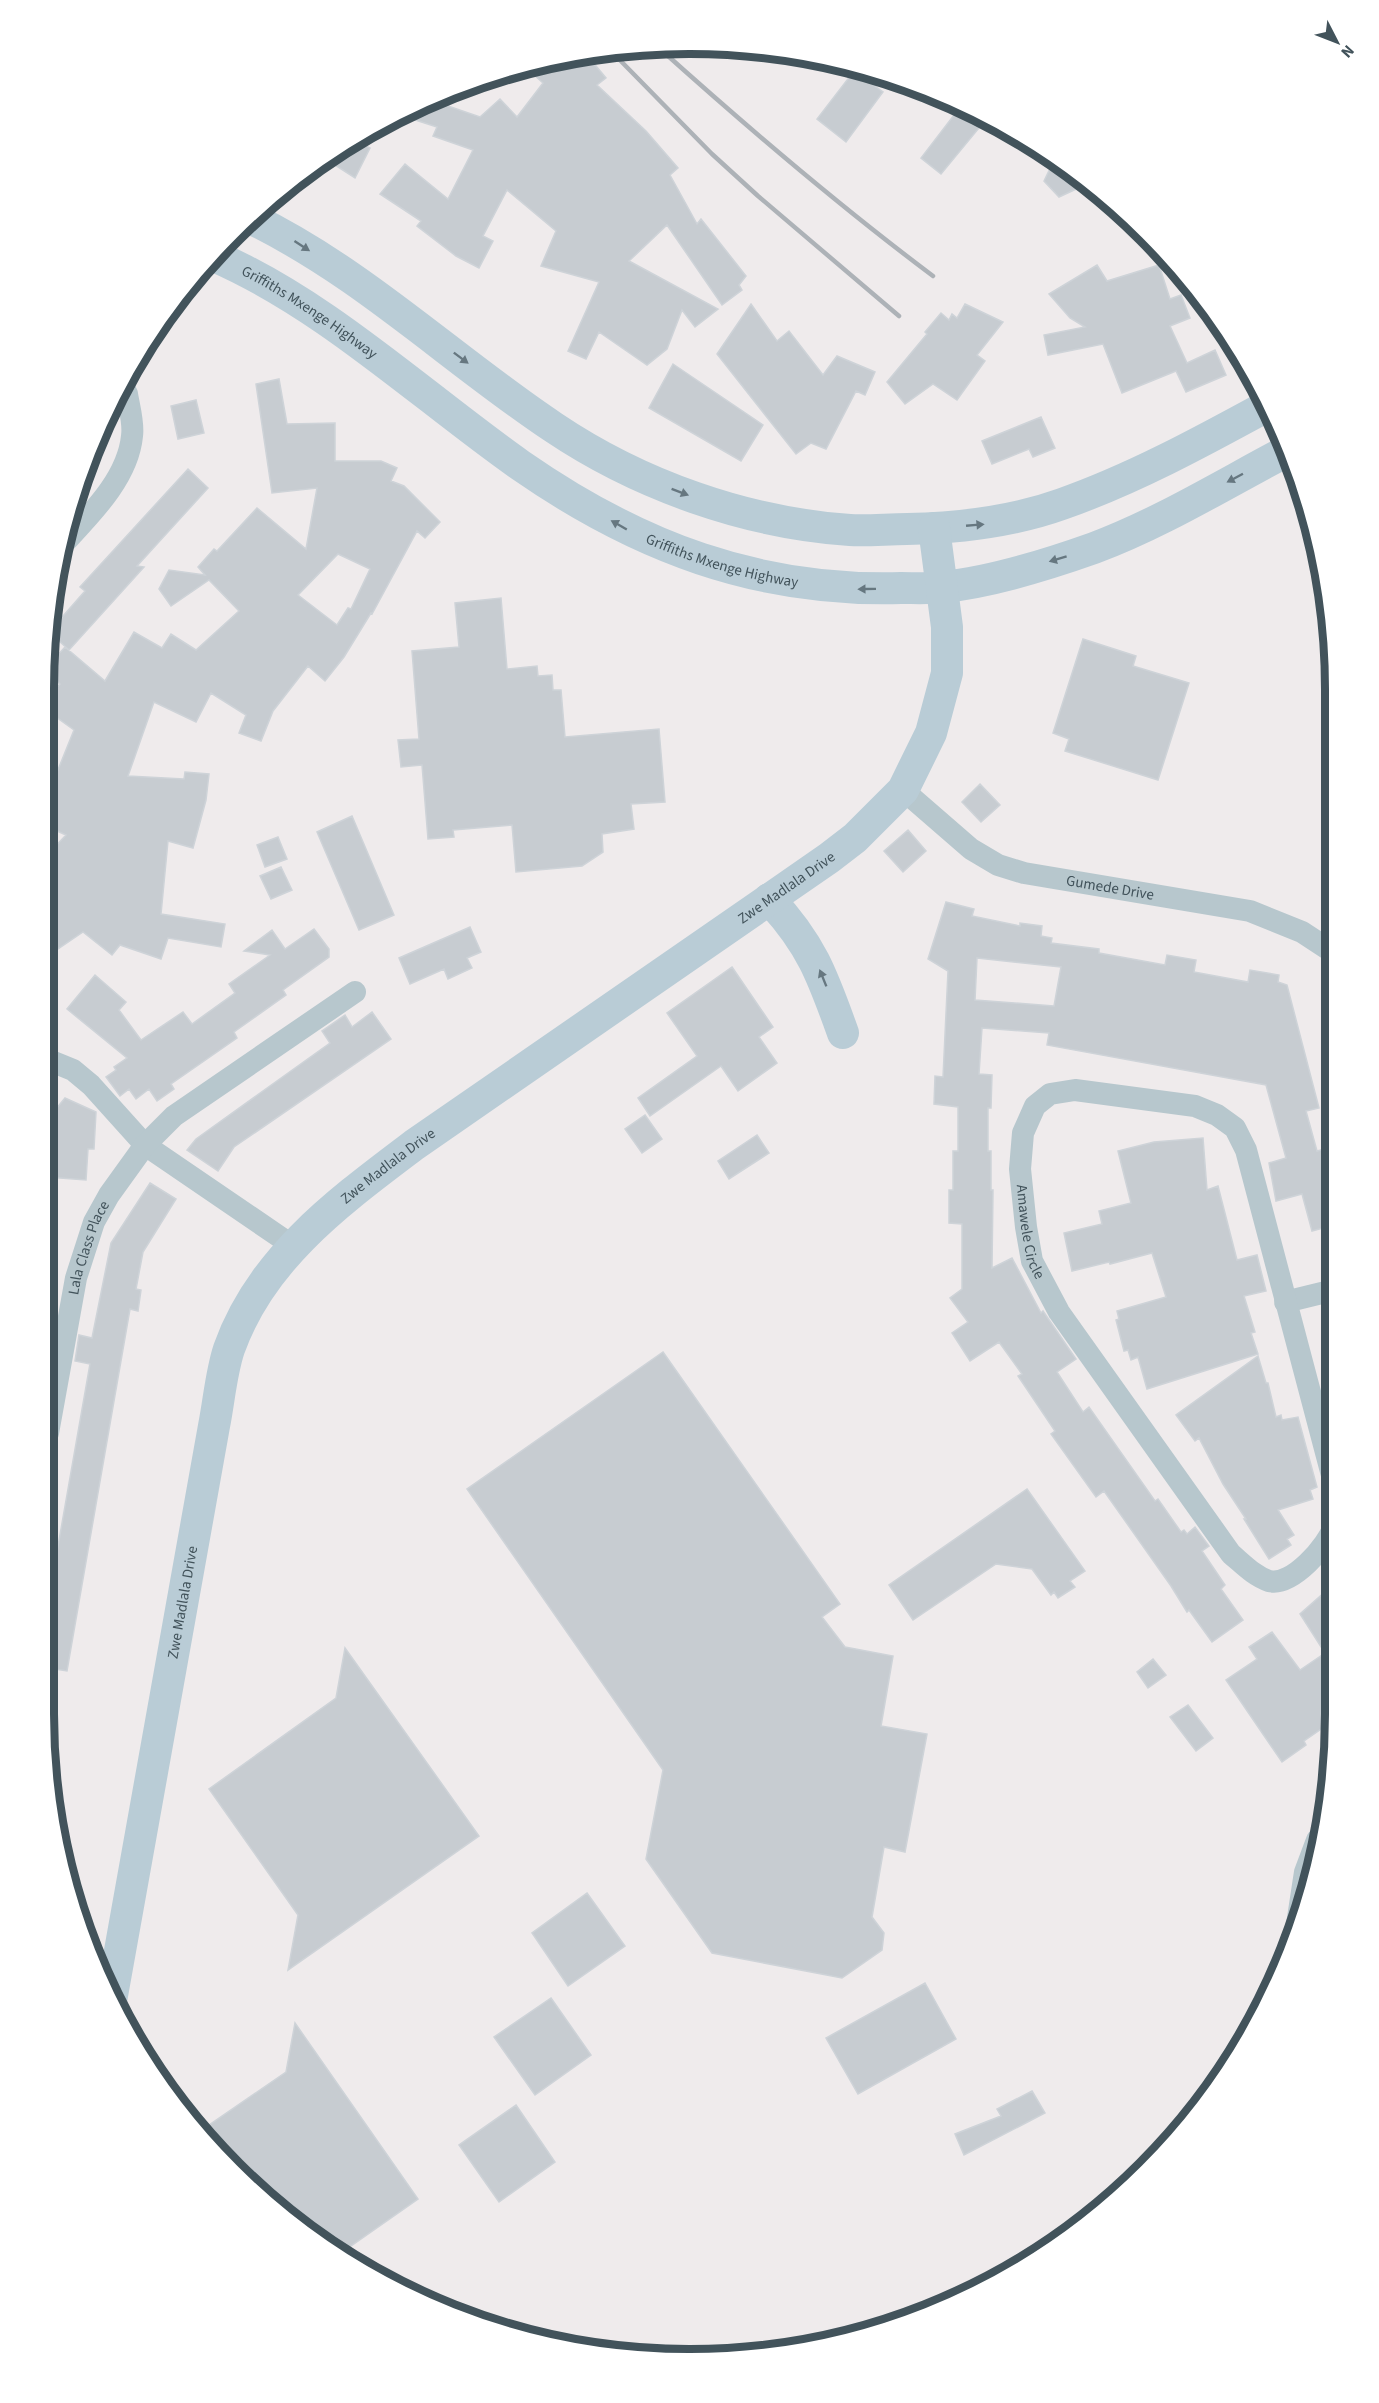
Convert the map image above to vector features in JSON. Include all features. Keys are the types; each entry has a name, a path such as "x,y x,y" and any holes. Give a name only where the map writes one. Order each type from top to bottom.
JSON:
{"street":[{"path":"259,222 287,236 364,286 554,428 631,472 692,496 774,520 850,530 934,528 995,523 1062,504 1129,476 1260,410"},
{"name":"Griffiths Mxenge Highway","path":"222,259 239,267 322,318 522,466 626,530 686,555 760,576 855,590 944,587 1016,572 1095,547 1157,519 1280,455"},
{"path":"74,532 101,503 122,471 132,435 127,395"},
{"name":"Zwe Madlala Drive","path":"114,1983 229,1350 252,1297 293,1246 353,1191 414,1145 855,838 903,790 931,733 947,673 944,587 934,528"},
{"name":"Gumede Drive","path":"903,790 970,849 998,865 1024,873 1250,911 1302,932 1325,946"},
{"path":"769,899 797,930 810,951 843,1033"},
{"name":"Lala Class Place","path":"54,1400 76,1278 85,1247 94,1222 145,1145 174,1116 355,992"},
{"path":"54,1062 73,1070 91,1085 145,1145 293,1246"},
{"name":"Amawele Circle","path":"1325,1450 1246,1150 1235,1128 1217,1115 1195,1106 1075,1090 1050,1094 1035,1106 1023,1133 1020,1169 1026,1227 1032,1261 1059,1312 1231,1554 1254,1575 1272,1582 1291,1577 1325,1544"},
{"path":"1285,1302 1325,1292"}],"building":[{"path":"592,62 606,78 597,85 646,131 678,168 670,175 697,224 701,219 746,276 739,285 742,290 722,305 667,225 629,261 718,309 695,327 682,310 667,349 647,365 599,332 586,359 568,351 599,282 541,266 556,231 507,190 483,236 493,241 479,268 456,256 417,226 421,221 380,194 405,164 448,199 473,150 433,136 437,127 411,119 449,101 448,106 480,117 500,99 517,117 543,83 533,74"},
{"path":"851,75 866,80 883,92 846,142 817,119"},
{"path":"956,113 977,123 979,128 941,174 921,158"},
{"path":"363,144 370,148 355,178 333,164"},
{"path":"1051,167 1079,188 1059,197 1044,181"},
{"path":"1097,265 1107,281 1159,265 1170,299 1181,295 1190,318 1170,326 1187,363 1215,350 1226,375 1186,392 1176,371 1122,393 1103,344 1048,355 1044,335 1085,327 1070,318 1049,294"},
{"path":"751,304 777,341 789,331 823,375 837,356 875,372 865,395 856,391 826,449 811,443 796,454 717,354"},
{"path":"965,304 1003,322 977,355 985,361 957,400 933,384 905,404 887,382 927,334 925,332 941,313 949,320 952,314 957,318"},
{"path":"673,364 763,425 741,461 649,408"},
{"path":"279,379 287,424 335,423 335,461 381,461 397,468 391,481 404,486 440,522 425,538 417,531 372,614 344,657 325,681 308,666 273,711 261,741 239,733 246,715 211,693 196,722 154,702 128,776 184,779 185,772 209,774 206,800 193,848 168,841 161,914 225,924 221,947 168,938 161,959 120,945 112,955 83,932 54,952 54,848 66,835 54,830 54,780 74,730 54,716 54,692 60,684 54,678 55,658 65,647 105,681 134,632 162,648 171,634 196,650 239,611 209,580 171,606 159,589 169,570 205,575 198,567 214,549 217,551 257,508 306,549 317,488 272,493 256,384","holes":["338,554 370,569 351,609 348,608 337,625 298,595"]},
{"path":"196,400 204,433 178,439 171,406"},
{"path":"1041,417 1055,448 1033,457 1029,449 992,464 982,441"},
{"path":"188,469 208,488 137,566 144,567 69,650 56,638 58,622 85,591 80,587"},
{"path":"501,598 507,669 537,666 538,676 552,675 553,690 561,690 565,737 659,729 665,802 631,804 634,829 602,834 603,852 582,866 516,872 512,825 453,830 454,837 428,839 422,765 401,767 398,740 419,739 412,651 459,647 455,603"},
{"path":"1083,639 1136,656 1133,666 1189,683 1158,780 1065,751 1069,739 1053,733"},
{"path":"980,784 1000,805 981,822 962,802"},
{"path":"352,816 394,915 359,930 317,832"},
{"path":"908,830 926,851 903,872 884,851"},
{"path":"278,837 287,859 265,867 257,845"},
{"path":"281,867 292,890 271,899 260,876"},
{"path":"946,902 974,909 972,916 1020,926 1020,923 1042,926 1041,936 1052,938 1051,943 1099,949 1099,953 1165,965 1167,955 1196,960 1194,972 1248,982 1250,970 1279,975 1278,982 1287,985 1319,1108 1306,1111 1317,1151 1325,1149 1325,1227 1312,1231 1302,1194 1276,1201 1269,1163 1286,1158 1266,1085 1047,1045 1049,1033 982,1028 979,1074 992,1075 991,1108 988,1108 988,1151 991,1151 991,1190 993,1190 992,1268 1012,1258 1041,1313 1043,1311 1076,1359 1057,1372 1083,1412 1089,1407 1155,1501 1158,1499 1181,1532 1184,1530 1187,1534 1195,1527 1209,1546 1202,1551 1225,1585 1221,1589 1243,1620 1212,1642 1189,1610 1187,1612 1104,1491 1096,1497 1051,1434 1055,1431 1018,1376 1022,1374 999,1342 970,1361 952,1333 968,1322 950,1298 962,1289 962,1224 949,1223 949,1190 953,1190 953,1151 958,1151 958,1107 934,1104 935,1076 943,1077 948,971 928,959","holes":["977,958 1061,967 1054,1006 975,1000"]},
{"path":"470,927 481,952 467,958 472,968 448,979 444,969 410,984 399,958"},
{"path":"314,929 329,949 329,957 283,990 286,995 234,1032 237,1038 171,1084 174,1089 157,1101 149,1089 136,1099 129,1089 120,1096 106,1077 116,1070 114,1067 127,1058 67,1009 95,975 126,1002 119,1010 141,1040 183,1012 192,1024 235,993 229,984 270,955 244,951 272,930 285,949"},
{"path":"732,967 773,1027 759,1037 777,1063 738,1091 721,1066 650,1116 638,1098 697,1056 667,1013"},
{"path":"372,1012 391,1039 234,1147 218,1171 187,1150 196,1139 330,1043 322,1031 345,1015 352,1027"},
{"path":"65,1098 96,1112 94,1149 88,1149 86,1180 54,1178 54,1111"},
{"path":"645,1115 662,1139 642,1153 625,1129"},
{"path":"757,1135 769,1153 729,1179 718,1161"},
{"path":"1203,1138 1207,1190 1218,1186 1237,1260 1257,1255 1266,1291 1244,1296 1255,1332 1251,1333 1258,1354 1147,1389 1138,1357 1131,1360 1128,1350 1124,1351 1116,1320 1119,1319 1117,1311 1166,1297 1152,1253 1072,1271 1064,1233 1102,1224 1099,1211 1131,1203 1118,1151 1154,1142"},
{"path":"150,1183 176,1199 143,1252 136,1289 141,1290 138,1311 130,1309 67,1671 54,1669 54,1569 90,1364 75,1361 79,1335 92,1338 111,1243"},
{"path":"663,1352 840,1604 822,1617 845,1647 893,1656 881,1726 927,1734 905,1852 884,1847 872,1917 884,1933 882,1950 842,1978 712,1953 646,1859 663,1770 467,1489"},
{"path":"1258,1356 1266,1383 1268,1383 1276,1417 1281,1415 1282,1420 1298,1417 1317,1487 1310,1490 1313,1499 1278,1510 1294,1535 1287,1539 1291,1545 1269,1559 1223,1484 1199,1438 1195,1441 1176,1415"},
{"path":"1027,1489 1085,1571 1070,1581 1075,1587 1058,1598 1054,1592 1051,1595 1032,1569 996,1564 913,1620 889,1585"},
{"path":"1325,1592 1325,1653 1300,1614"},
{"path":"1272,1632 1300,1670 1325,1653 1325,1727 1304,1741 1306,1745 1282,1762 1226,1680 1257,1659 1249,1647"},
{"path":"345,1648 479,1836 288,1970 298,1915 209,1789 336,1698"},
{"path":"1153,1659 1166,1675 1148,1688 1137,1672"},
{"path":"1188,1705 1213,1738 1196,1751 1170,1717"},
{"path":"587,1893 625,1946 568,1986 532,1933"},
{"path":"925,1983 956,2039 858,2094 826,2038"},
{"path":"551,1998 591,2055 535,2095 494,2037"},
{"path":"295,2023 418,2199 347,2249 303,2218 270,2191 207,2127 286,2072"},
{"path":"1032,2091 1045,2113 964,2155 955,2134 1001,2116 997,2109"},
{"path":"516,2105 555,2162 499,2202 459,2145"}],"railway":[{"path":"667,55 793,164 933,276"},
{"path":"618,58 712,154 899,316"}]}
